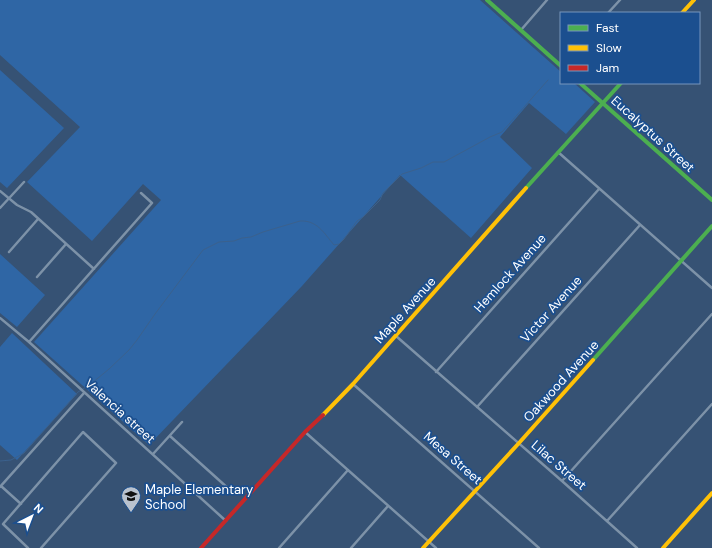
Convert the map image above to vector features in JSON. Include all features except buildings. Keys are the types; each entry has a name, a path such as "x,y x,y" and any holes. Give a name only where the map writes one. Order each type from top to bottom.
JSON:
{"street":[{"path":"487,0 560,65"},
{"path":"521,30 548,0"},
{"path":"609,12 620,0"},
{"path":"683,12 694,0"},
{"name":"Eucalyptus Street","path":"581,84 712,200"},
{"name":"Maple Avenue","path":"201,548 306,432 353,384 395,335 620,84"},
{"path":"558,152 712,288"},
{"path":"0,208 24,182"},
{"name":"Hemlock Avenue","path":"436,372 599,189"},
{"path":"0,191 17,206 31,212 94,269"},
{"path":"29,342 152,203 141,193"},
{"path":"8,252 38,219"},
{"name":"Victor Avenue","path":"477,407 640,225"},
{"name":"Oakwood Avenue","path":"423,548 519,443 712,226"},
{"path":"36,277 66,244"},
{"path":"562,481 712,314"},
{"name":"Valencia street","path":"0,318 29,342 226,521"},
{"name":"Lilac Street","path":"395,335 637,548"},
{"name":"Mesa Street","path":"353,384 539,548"},
{"path":"21,504 1,487 84,393"},
{"path":"607,521 712,404"},
{"path":"153,454 182,422"},
{"path":"28,548 3,524 83,432 116,462 41,548"},
{"path":"306,432 436,548"},
{"path":"170,436 230,490"},
{"path":"279,548 348,470"},
{"path":"663,548 712,493"},
{"path":"351,548 388,506"}],"shaded area":[{"path":"0,0 480,0 560,71 560,84 575,84 595,102 566,134 529,103 500,137 532,168 471,238 400,175 302,286 149,445 34,342 161,200 143,184 92,241 27,182 80,127 0,55"},
{"path":"0,70 64,128 7,188 0,182"},
{"path":"0,254 45,295 17,327 0,313"},
{"path":"12,333 77,394 17,460 0,445 0,347"}],"waterway":[{"path":"0,461 11,460 24,453 78,392 92,383 129,350 203,250 219,242 234,241 251,237 300,221 306,221 316,225 334,245 339,244 357,221 380,200 383,193 402,174 421,168 433,162 444,162 502,132 548,80"}],"traffic: fast":[{"path":"487,0 560,65"},
{"path":"581,84 712,200"},
{"path":"526,188 620,84"},
{"path":"593,360 712,226"}],"traffic: slow":[{"path":"683,12 694,0"},
{"path":"323,415 353,384 526,188"},
{"path":"423,548 593,360"},
{"path":"663,548 712,493"}],"traffic: jam":[{"path":"201,548 305,432 323,415"}],"place":[{"name":"Maple Elementary School","path":"131,513"}]}
